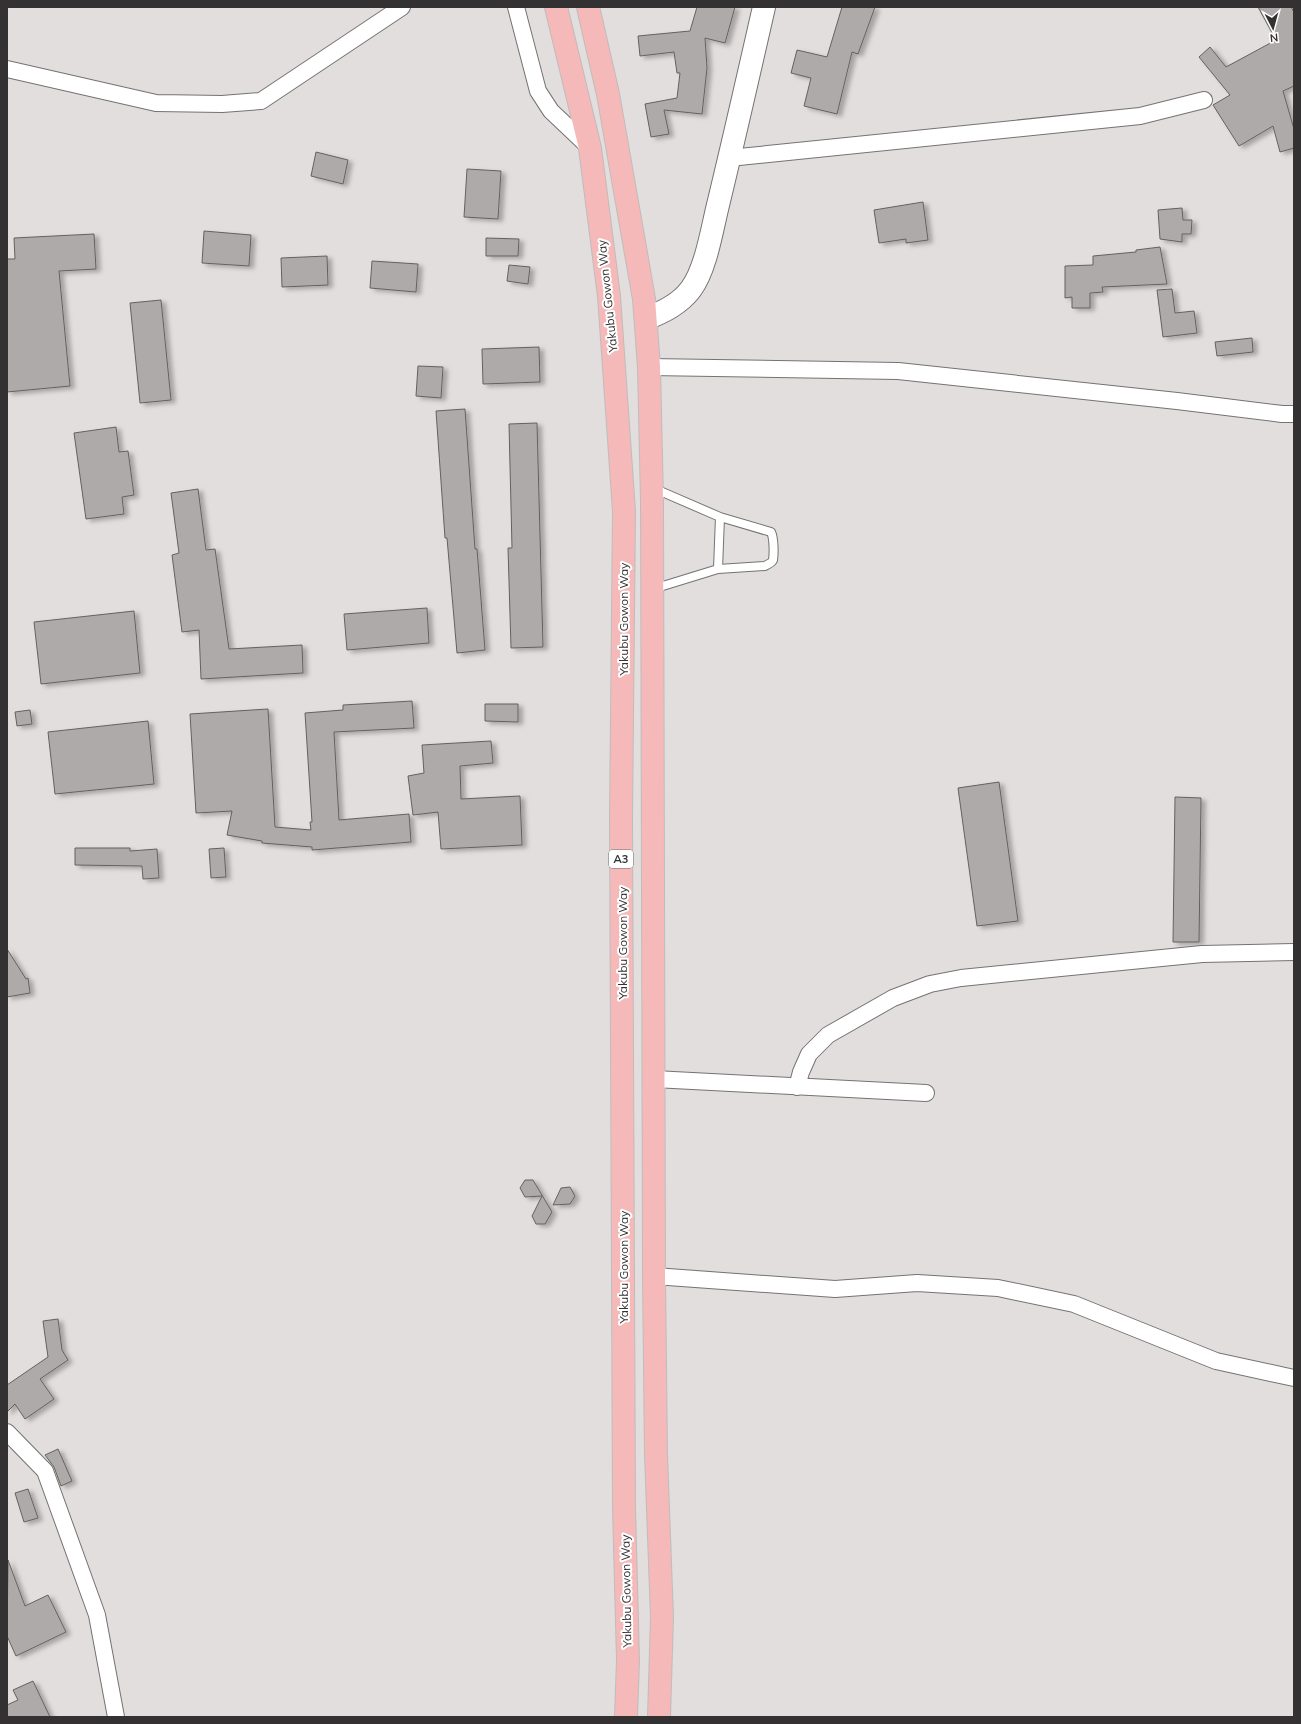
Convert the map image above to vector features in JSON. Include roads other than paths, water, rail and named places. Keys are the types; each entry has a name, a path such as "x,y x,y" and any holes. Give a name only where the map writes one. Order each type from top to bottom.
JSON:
{"highway":[{"name":"Yakubu Gowon Way","path":"556,7 590,148 609,296 624,511 621,820 624,1500 628,1660 626,1717"},
{"path":"588,7 608,94 646,318 649,367 652,589 654,1276 656,1455 662,1617 659,1717"},
{"path":"622,981 654,980"}],"street":[{"path":"7,69 156,103 222,104 261,101 402,7"},
{"path":"516,7 538,91 551,111 590,148"},
{"path":"646,318 675,304 691,288 703,264 764,7"},
{"path":"729,158 1140,116 1204,100"},
{"path":"649,367 898,372 1177,401 1282,414 1294,414"},
{"path":"798,1087 800,1072 809,1054 828,1035 893,998 930,984 961,978 1202,954 1294,952"},
{"path":"654,1078 926,1093"},
{"path":"654,1276 835,1289 917,1283 998,1288 1074,1304 1216,1361 1294,1378"},
{"path":"7,1432 45,1471 97,1614 116,1717"}],"lane":[{"path":"651,487 720,517 771,532 772,536 772,560 770,564 765,566 718,569 652,589"},
{"path":"718,569 720,517"}]}
